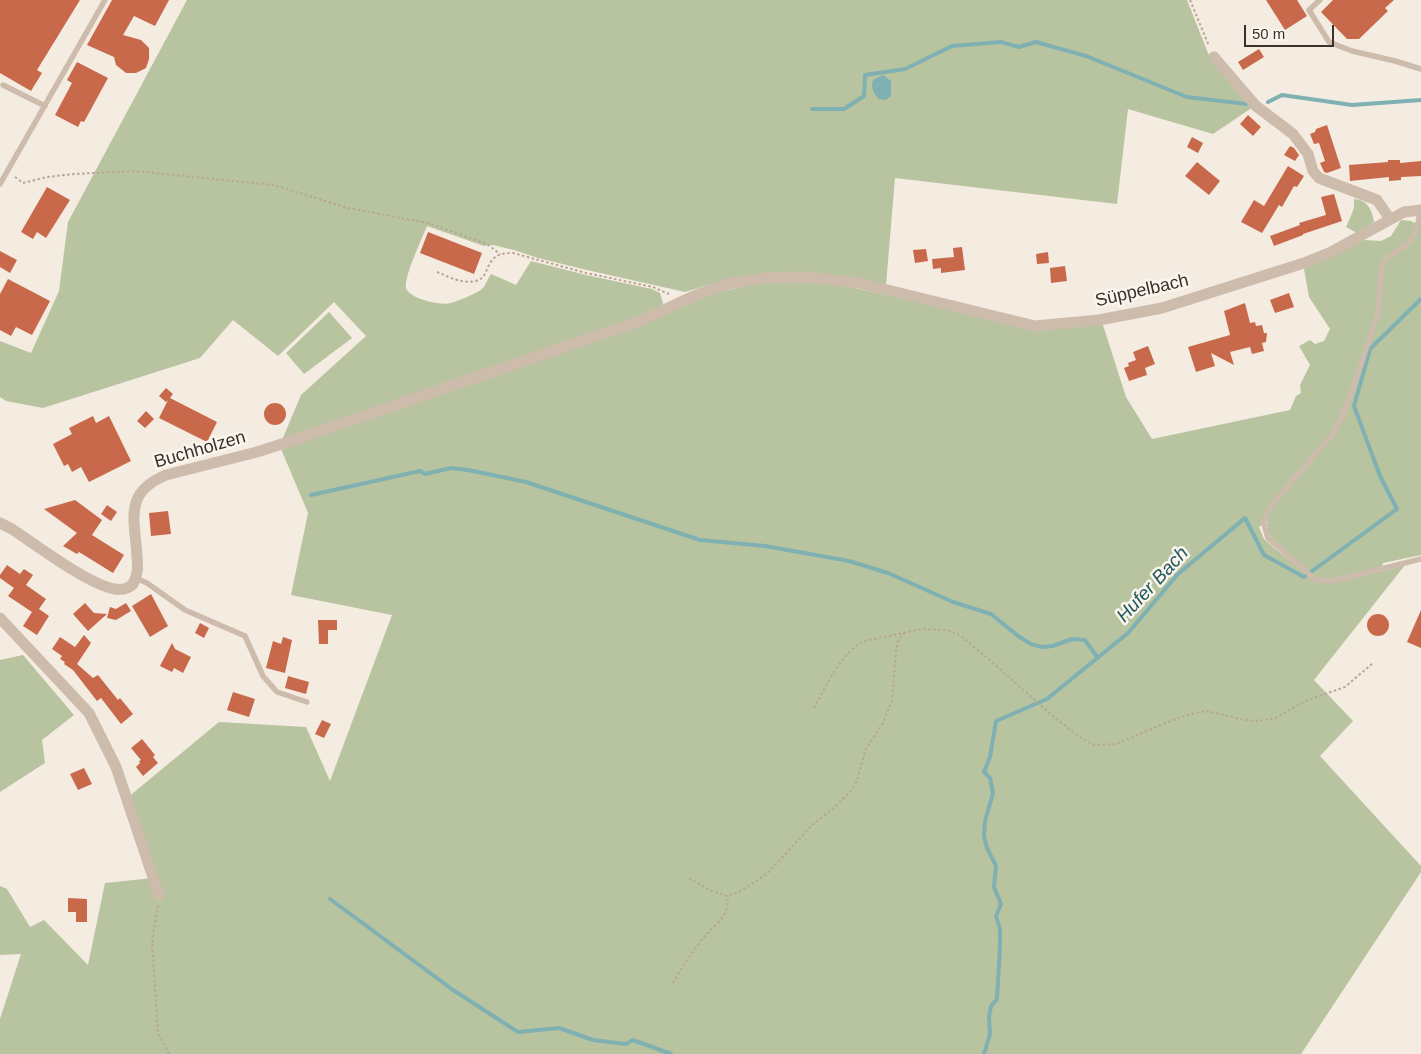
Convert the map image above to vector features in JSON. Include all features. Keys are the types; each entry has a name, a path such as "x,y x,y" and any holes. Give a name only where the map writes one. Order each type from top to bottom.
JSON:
{"street":[{"path":"1214,57 1256,106 1293,134 1308,154 1313,171 1319,178 1377,200 1390,219"},
{"name":"Süppelbach","path":"677,304 716,287 757,279 807,276 859,284 1035,326 1099,320 1162,308 1304,263 1331,252 1404,212 1421,210"},
{"name":"Buchholzen","path":"136,578 138,567 134,510 139,495 151,482 166,475 274,447 640,321 677,304"},
{"path":"0,523 104,586 123,589 130,586 136,578"},
{"path":"0,618 89,713 116,767 159,895"}],"lane":[{"path":"0,184 105,0"},
{"path":"1320,0 1309,10 1329,42 1352,51 1421,69"},
{"path":"3,85 45,106"},
{"path":"1421,210 1418,226 1410,242 1390,254 1382,265 1378,312 1354,386 1342,416 1331,436 1273,503 1263,521 1268,538 1316,580 1333,581 1421,559"},
{"path":"136,578 147,583 185,610 245,636 263,676 277,692 307,702"}],"path":[{"path":"1190,0 1214,57"},
{"path":"8,172 23,183 47,177 74,174 135,171 274,185 348,208 428,223 487,244 500,254"},
{"path":"437,272 460,281 476,281 481,279 492,260 500,254 513,253 568,268 653,287 668,294 677,304"},
{"path":"814,708 835,671 857,645 865,641 922,629 947,630 960,636 1045,709 1087,741 1094,744 1116,744 1153,728 1195,713 1207,711 1240,720 1257,721 1276,718 1305,701 1345,687 1372,663"},
{"path":"689,878 709,890 727,896 741,891 766,874 812,825 834,808 856,782 866,749 883,724 892,700 898,641 905,632"},
{"path":"159,895 152,943 158,1033 169,1054"},
{"path":"673,983 698,944 721,919 726,910 727,896"}],"green space":[{"path":"187,0 1187,0 1208,53 1227,79 1253,107 1213,134 1128,109 1117,204 895,178 886,285 847,277 710,284 685,292 587,270 493,245 484,246 427,226 410,267 406,282 408,292 426,301 447,304 463,299 483,288 491,274 516,285 531,261 652,289 660,293 663,303 637,318 282,440 301,395 366,336 334,302 278,356 233,320 200,358 43,408 6,401 0,397 0,341 31,353 59,291 68,222"},
{"path":"1354,199 1363,201 1369,206 1374,222 1357,233 1346,227 1354,208"},
{"path":"1401,220 1411,221 1419,225 1421,222 1421,555 1383,563 1381,572 1405,565 1314,680 1353,721 1320,756 1421,866 1421,872 1301,1054 0,1054 0,1019 21,954 0,955 0,886 7,889 30,927 44,920 88,965 105,883 153,878 127,798 219,722 306,727 330,781 392,615 291,595 308,513 281,449 717,292 756,284 806,281 855,288 1034,328 1102,322 1126,397 1152,439 1290,410 1296,396 1301,393 1300,385 1310,365 1299,346 1310,340 1315,344 1324,341 1330,329 1309,297 1304,269 1363,240 1381,241 1391,236","holes":["1267,521 1267,527 1274,541 1291,555 1289,560 1264,539 1259,527"]},
{"path":"329,312 352,338 304,374 286,353"},
{"path":"23,655 74,715 42,740 45,763 0,792 0,660"}],"water":[{"path":"883,75 891,81 891,96 886,100 879,99 872,88 873,80"}],"building":[{"path":"0,0 80,0 37,70 42,73 31,91 0,73"},
{"path":"112,0 169,0 155,26 134,16 123,35 141,40 149,48 149,59 146,68 136,73 126,73 116,65 114,57 87,45"},
{"path":"1266,0 1297,0 1307,16 1285,30"},
{"path":"1333,0 1394,0 1385,8 1388,11 1359,39 1347,39 1321,12"},
{"path":"1259,49 1264,57 1243,70 1238,62"},
{"path":"77,62 108,78 84,122 81,121 78,127 55,115 72,83 67,80"},
{"path":"1248,115 1261,127 1253,136 1240,124"},
{"path":"1327,125 1341,168 1327,173 1324,172 1320,163 1325,161 1319,143 1314,144 1310,134 1315,132 1316,129"},
{"path":"1192,137 1203,143 1198,153 1187,147"},
{"path":"1290,146 1299,155 1295,161 1284,155"},
{"path":"1388,160 1400,160 1400,163 1421,161 1421,176 1401,177 1401,180 1389,181 1389,177 1350,181 1349,165 1388,162"},
{"path":"1197,162 1220,181 1209,195 1185,176"},
{"path":"1288,166 1304,176 1297,187 1294,186 1282,207 1279,205 1262,233 1241,222 1254,200 1264,206"},
{"path":"47,187 70,200 46,238 37,232 33,239 21,232"},
{"path":"1334,194 1342,221 1274,246 1270,236 1300,225 1299,223 1326,215 1321,197"},
{"path":"428,232 482,253 474,274 420,253"},
{"path":"962,247 965,270 941,273 941,268 933,269 932,259 954,257 953,248"},
{"path":"926,249 928,261 915,263 913,250"},
{"path":"0,251 17,260 10,273 0,267"},
{"path":"1048,252 1049,263 1037,264 1036,254"},
{"path":"1065,266 1067,281 1051,283 1050,268"},
{"path":"8,279 50,301 32,335 16,327 11,336 0,330 0,294"},
{"path":"1289,293 1294,307 1275,313 1270,300"},
{"path":"1245,303 1250,323 1255,322 1256,326 1262,325 1264,333 1267,333 1266,342 1262,343 1264,351 1252,354 1250,347 1230,352 1234,365 1211,353 1215,366 1196,372 1188,347 1230,335 1224,311"},
{"path":"1148,346 1155,364 1145,368 1147,375 1129,381 1124,368 1129,366 1128,363 1136,360 1133,352"},
{"path":"166,388 173,394 170,398 217,422 207,442 159,418 168,400 166,402 159,396"},
{"path":"275,403 283,406 286,414 283,422 275,425 267,422 264,414 267,406"},
{"path":"146,411 154,419 145,428 137,421"},
{"path":"93,416 96,423 109,416 131,461 89,482 81,467 72,472 68,464 64,466 53,444 72,434 69,428"},
{"path":"75,500 102,520 92,535 124,555 113,573 79,552 77,554 63,546 77,533 44,509"},
{"path":"107,505 117,512 111,521 101,514"},
{"path":"168,511 171,534 151,536 149,513"},
{"path":"7,565 20,574 24,569 33,575 26,585 46,599 39,609 49,616 37,635 23,626 32,612 8,596 14,588 0,578"},
{"path":"151,594 168,626 150,637 132,606"},
{"path":"85,603 94,613 107,614 88,631 73,614"},
{"path":"126,603 131,611 116,620 107,618 110,607 116,609"},
{"path":"1421,610 1421,648 1407,642"},
{"path":"1378,614 1386,617 1389,625 1386,633 1378,636 1370,633 1367,625 1370,617"},
{"path":"318,620 337,620 337,630 328,630 328,644 319,644"},
{"path":"200,623 209,628 204,638 195,633"},
{"path":"84,635 91,643 77,664 93,678 98,675 118,700 120,698 133,714 121,724 101,698 97,701 73,670 60,659 62,656 52,649 60,637 75,647"},
{"path":"283,637 292,640 285,673 266,668 273,641 281,644"},
{"path":"172,643 175,649 191,657 183,673 174,668 172,672 160,666"},
{"path":"288,676 309,682 306,694 285,688"},
{"path":"233,692 255,699 249,717 227,710"},
{"path":"322,720 331,724 324,738 315,734"},
{"path":"142,739 155,755 153,757 158,763 143,776 136,767 141,760 131,748"},
{"path":"84,768 92,784 78,790 70,774"},
{"path":"68,898 87,899 87,922 76,922 76,912 68,912"}],"waterway":[{"path":"812,109 844,109 864,96 865,75 905,69 952,46 1001,42 1019,47 1036,42 1086,56 1187,97 1247,104"},
{"path":"1268,102 1282,95 1352,105 1421,100"},
{"name":"Hufer Bach","path":"984,1054 990,1034 989,1017 991,1006 997,999 1000,947 1000,929 996,916 1001,904 994,887 996,866 987,848 984,836 985,821 993,793 990,778 984,772 990,757 996,721 1047,699 1128,633 1178,574 1245,518 1264,555 1304,577 1397,509 1380,476 1354,406 1370,349 1421,299"},
{"path":"311,495 420,471 425,474 451,468 526,482 700,540 765,546 849,561 888,573 953,602 991,614 1031,644 1042,647 1053,646 1072,639 1085,640 1098,658"},
{"path":"330,899 453,990 518,1032 559,1028 593,1040 626,1044 633,1040 671,1054"}]}
